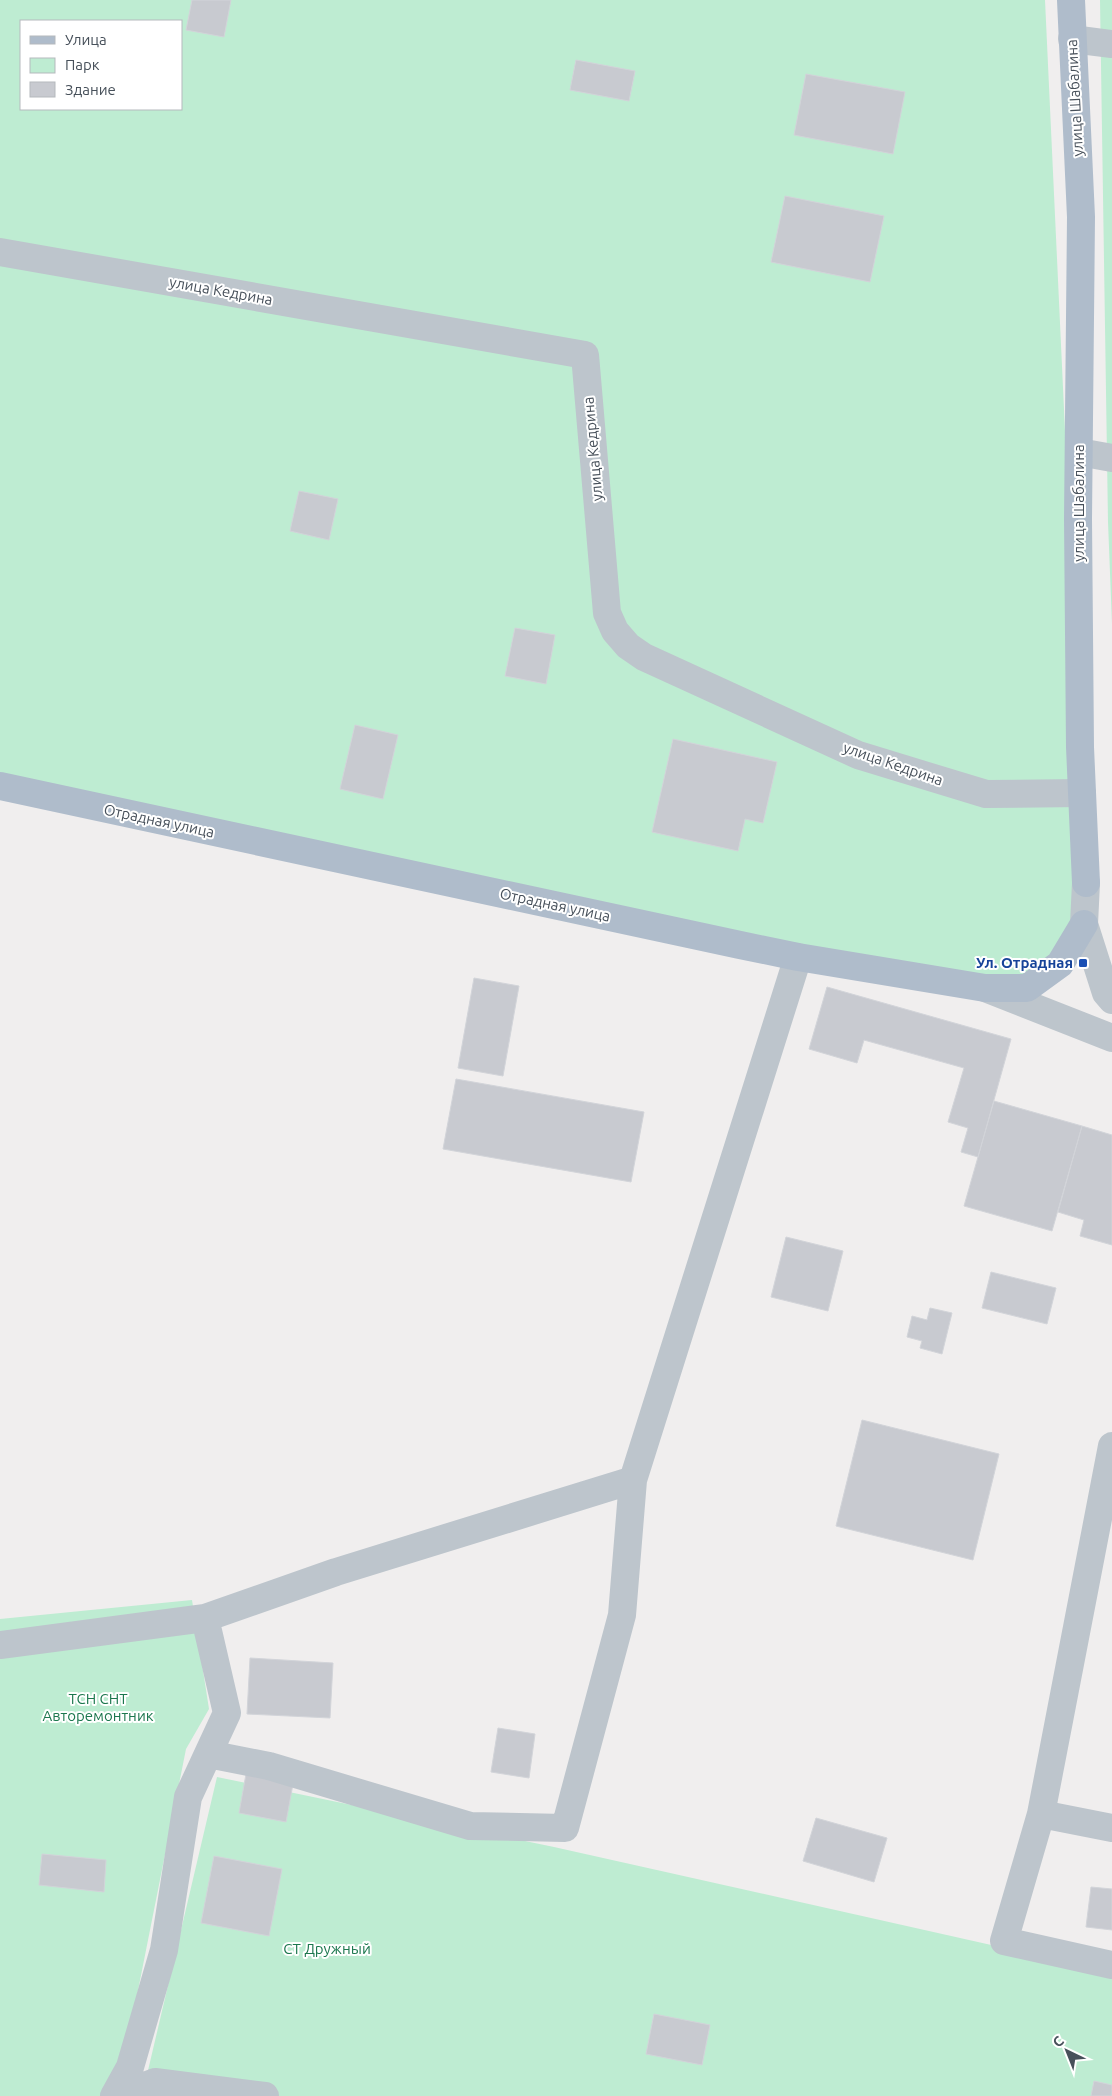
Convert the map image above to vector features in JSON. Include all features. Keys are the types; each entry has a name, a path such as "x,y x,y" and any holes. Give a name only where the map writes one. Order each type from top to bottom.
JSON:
{"main road":[{"name":"улица Шабалина","path":"1071,0 1081,217 1078,452 1080,748 1086,883"},
{"name":"Отрадная улица","path":"0,786 798,957 985,988 1027,988 1060,964 1084,924"}],"street":[{"path":"1072,38 1112,44"},
{"name":"улица Кедрина","path":"0,252 585,354 607,614 615,631 628,646 663,667 858,755 986,794 1082,793"},
{"path":"1078,452 1112,458"},
{"name":"улица Шабалина","path":"1086,883 1084,924 1106,993 1112,1000"},
{"path":"208,1754 269,1766 470,1826 565,1828 622,1615 633,1480 798,957"},
{"path":"985,988 1112,1038"},
{"path":"1112,1446 1041,1814 1004,1941 1112,1965"},
{"path":"0,1645 205,1618 336,1572 633,1480"},
{"path":"114,2096 130,2067 164,1950 188,1797 227,1713 205,1618"},
{"path":"1041,1814 1112,1828"},
{"path":"119,2096 155,2082 265,2096"}],"green space":[{"path":"0,0 1045,0 1086,883 1060,964 985,988 0,786"},
{"path":"1100,0 1112,0 1112,624 1108,522"},
{"name":"ТСН СНТ Авторемонтник","path":"192,1600 209,1709 186,1749 117,2096 0,2096 0,1619"},
{"name":"СТ Дружный","path":"217,1777 554,1847 1112,1972 1112,2096 142,2096"}],"building":[{"path":"192,0 231,0 224,37 186,30"},
{"path":"576,60 635,71 629,101 570,90"},
{"path":"806,74 905,92 893,154 794,135"},
{"path":"785,196 884,216 870,282 771,262"},
{"path":"299,491 338,499 329,540 290,531"},
{"path":"515,628 555,635 546,684 505,676"},
{"path":"355,725 398,735 383,799 340,789"},
{"path":"673,739 777,762 763,823 745,819 738,851 652,832"},
{"path":"474,978 519,986 503,1076 458,1068"},
{"path":"827,987 1011,1039 978,1157 961,1152 968,1128 948,1122 964,1068 864,1040 857,1063 809,1049"},
{"path":"456,1079 644,1112 631,1182 443,1149"},
{"path":"994,1101 1082,1126 1052,1231 964,1206"},
{"path":"1082,1126 1112,1135 1112,1245 1080,1236 1084,1220 1058,1212"},
{"path":"786,1237 843,1251 828,1311 771,1297"},
{"path":"991,1272 1056,1288 1047,1324 982,1308"},
{"path":"930,1308 952,1313 942,1354 920,1348 922,1341 907,1337 912,1316 927,1320"},
{"path":"862,1420 999,1454 973,1560 836,1526"},
{"path":"250,1658 333,1663 330,1718 247,1714"},
{"path":"498,1728 535,1734 529,1778 491,1772"},
{"path":"246,1774 293,1784 286,1822 239,1813"},
{"path":"816,1818 887,1838 874,1882 803,1861"},
{"path":"42,1854 106,1860 104,1892 39,1885"},
{"path":"214,1856 282,1869 269,1936 201,1923"},
{"path":"1091,1887 1112,1889 1112,1930 1086,1927"},
{"path":"654,2014 710,2025 702,2065 646,2054"},
{"path":"1094,2081 1112,2085 1112,2096 1091,2096"}],"place":[{"name":"Ул. Отрадная","path":"1083,963"}]}
